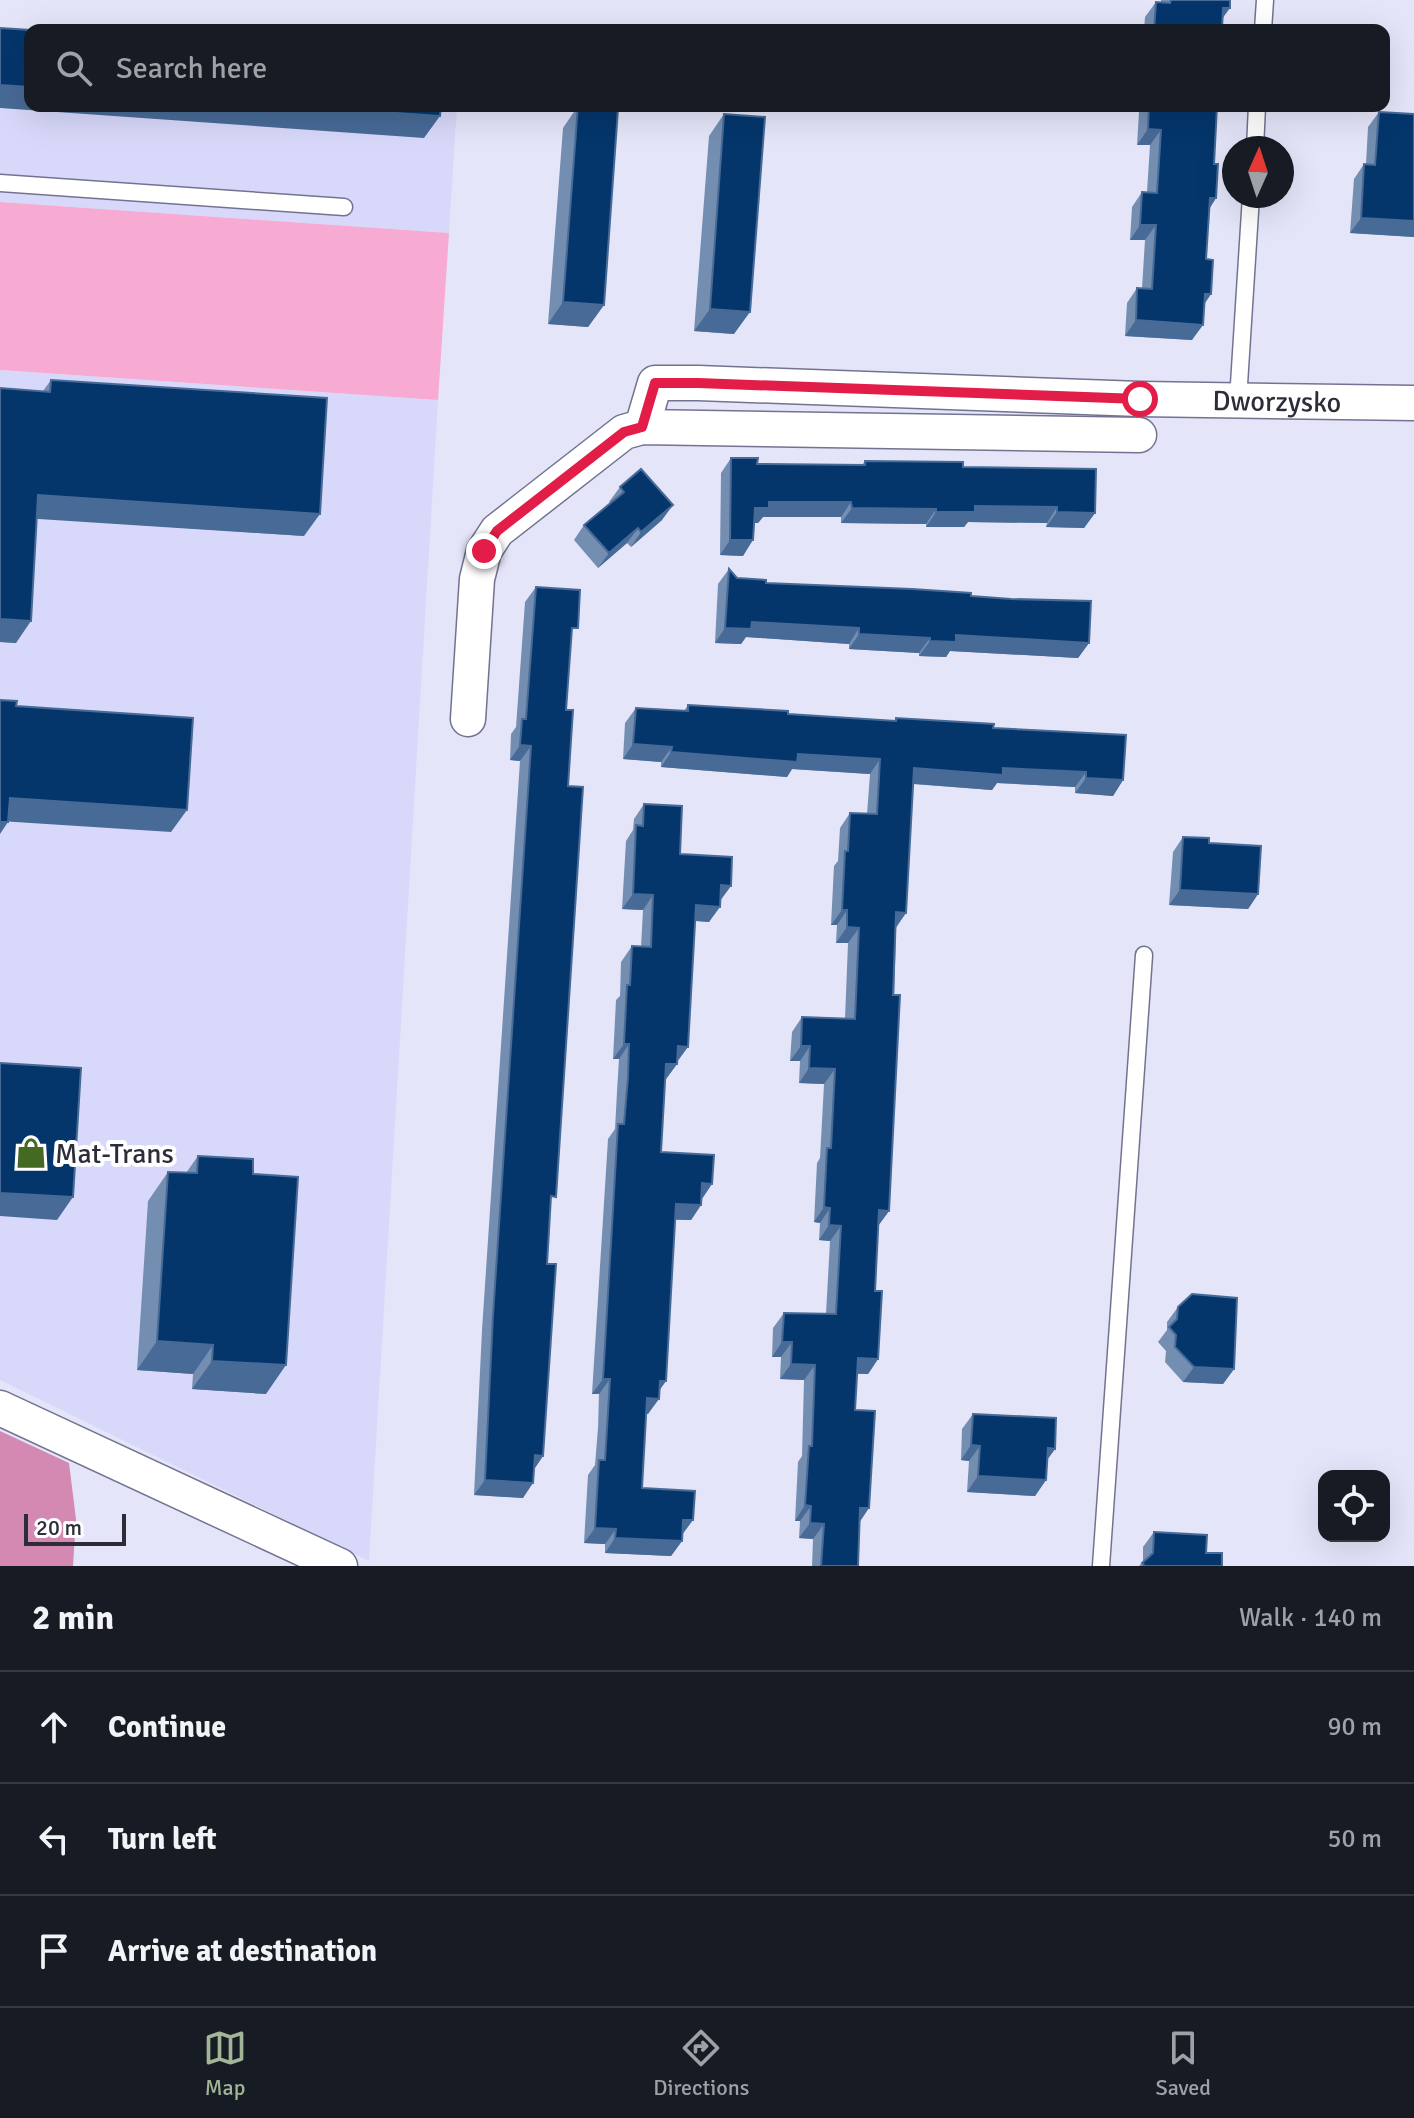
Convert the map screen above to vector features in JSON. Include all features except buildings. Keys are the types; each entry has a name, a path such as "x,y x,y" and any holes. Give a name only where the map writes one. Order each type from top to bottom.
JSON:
{"street":[{"name":"Dworzysko","path":"642,427 655,383 1140,399 1414,403"},
{"path":"468,719 477,579 484,551 497,531 624,432 642,427 1139,435"},
{"path":"0,1408 340,1566"}],"lane":[{"path":"1263,24 1265,0"},
{"path":"1256,136 1257,112"},
{"path":"0,183 344,207"},
{"path":"1238,400 1250,208"},
{"path":"1101,1566 1144,955"}],"shaded area":[{"path":"0,36 24,92 24,112 457,112 449,233 0,202"},
{"path":"0,202 449,233 438,400 0,370"},
{"path":"0,370 438,400 369,1561 0,1380"},
{"path":"0,1431 69,1463 76,1519 73,1566 0,1566"}],"place":[{"name":"Mat-Trans","path":"31,1153"}],"route":[{"path":"484,551 497,531 624,432 642,427 655,383 1140,399"}]}
